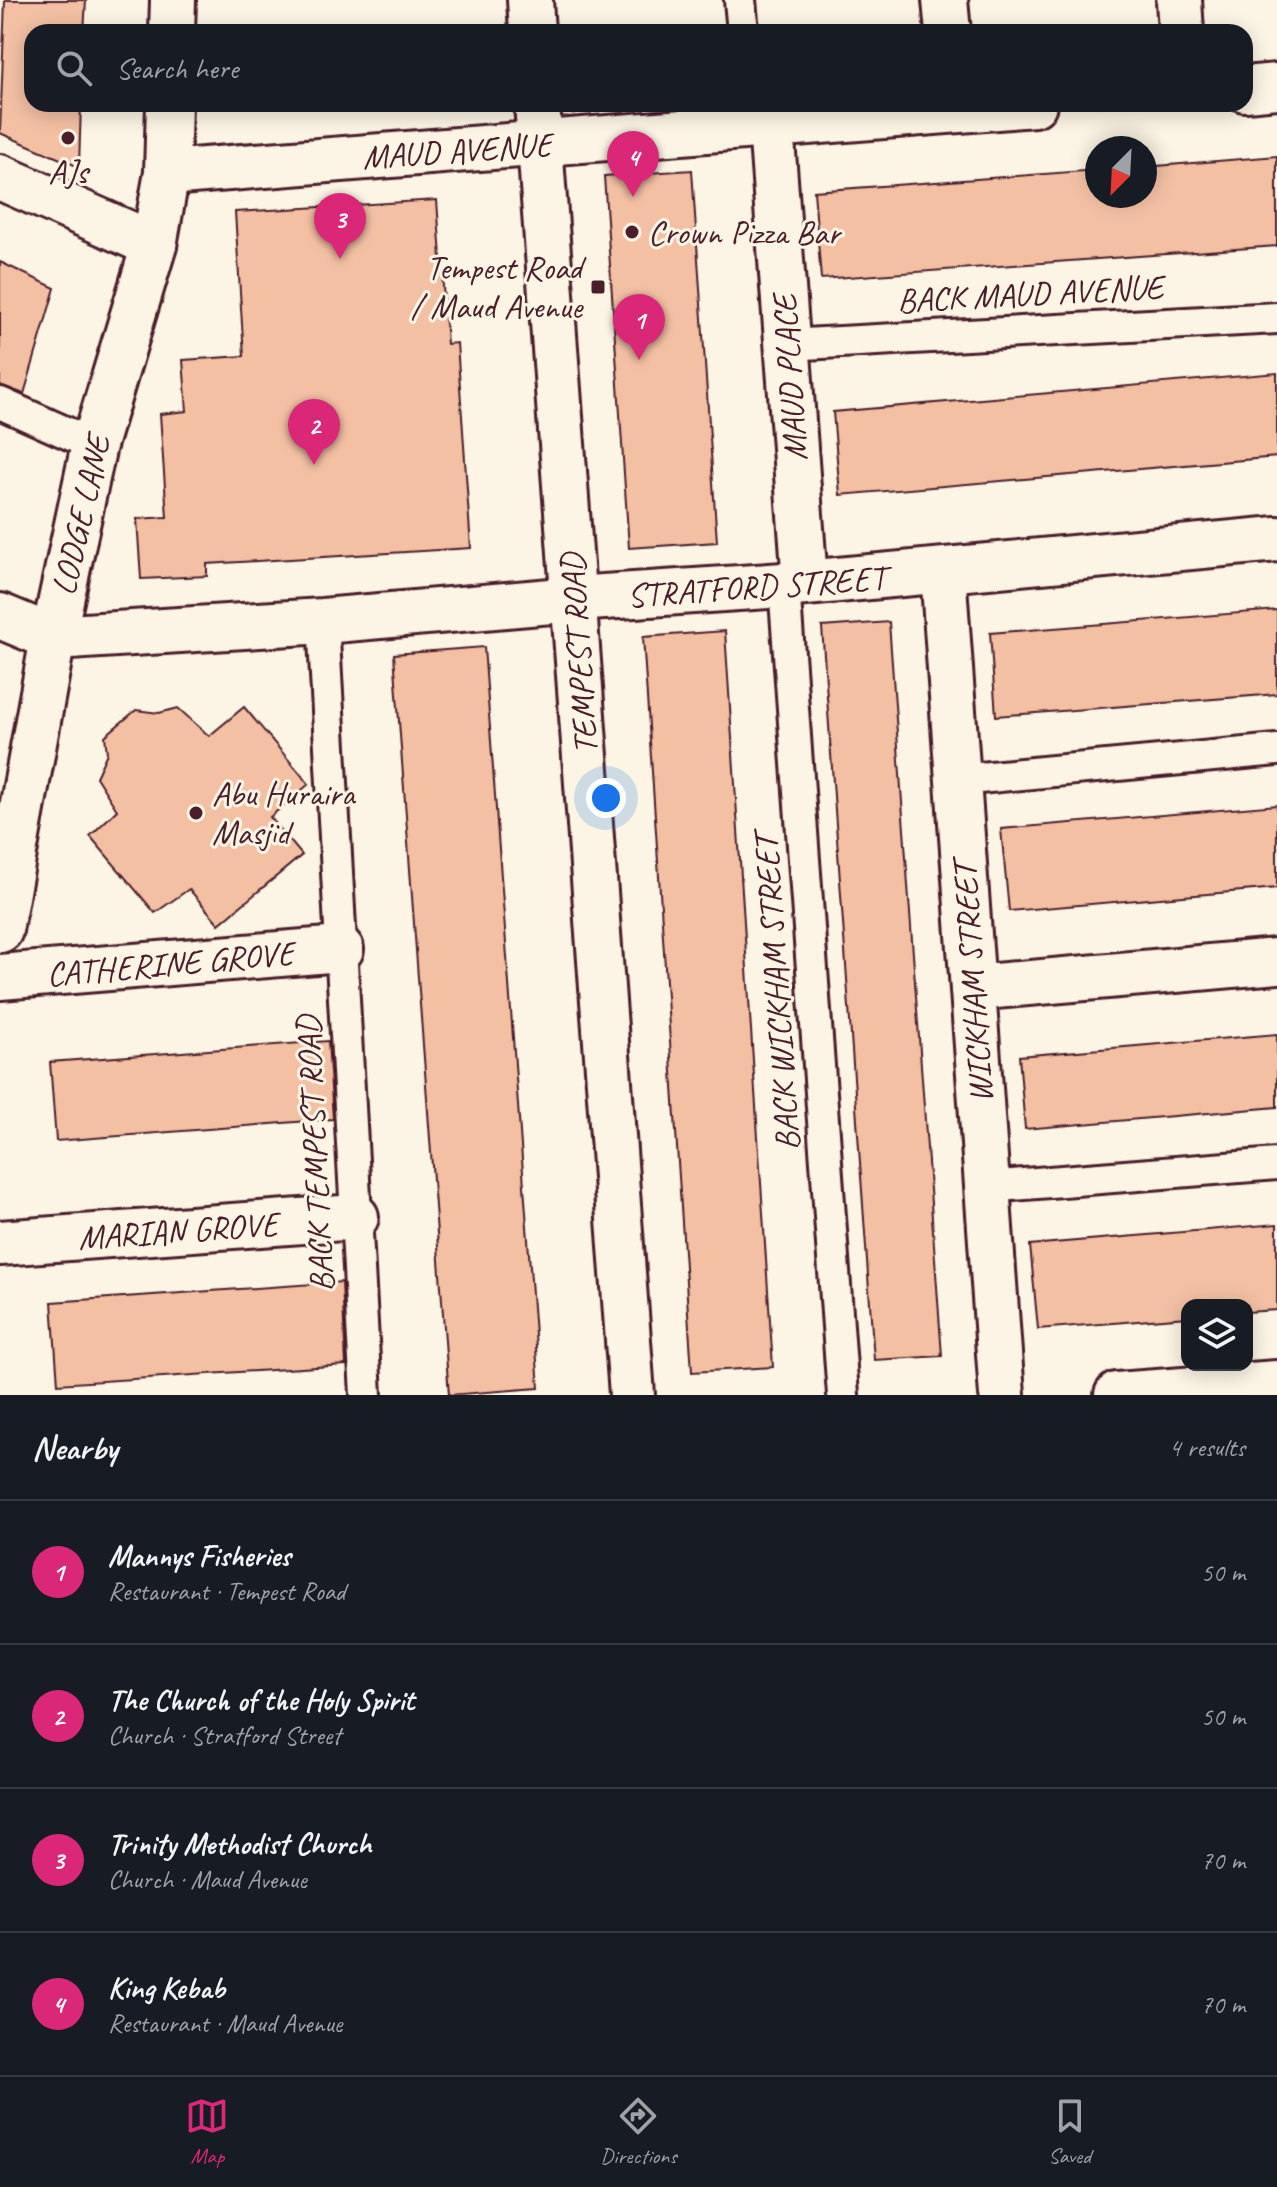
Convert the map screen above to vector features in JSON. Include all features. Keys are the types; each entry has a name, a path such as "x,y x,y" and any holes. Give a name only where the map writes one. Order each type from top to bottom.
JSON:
{"street":[{"path":"172,24 173,0"},
{"path":"530,0 532,24"},
{"path":"945,0 947,24"},
{"path":"1179,0 1180,24"},
{"path":"1253,88 1277,86"},
{"name":"LODGE LANE","path":"0,930 53,638 94,445 154,245 167,173 169,112"},
{"name":"MAUD AVENUE","path":"167,173 539,124 756,119 872,112"},
{"name":"MAUD PLACE","path":"756,119 786,345 794,584"},
{"name":"TEMPEST ROAD","path":"539,124 632,1395"},
{"path":"0,177 154,245"},
{"name":"STRATFORD STREET","path":"0,616 53,638 323,621 794,584 1277,539"},
{"name":"WICKHAM STREET","path":"943,571 1002,1395"},
{"name":"CATHERINE GROVE","path":"0,977 341,949"},
{"path":"973,988 1277,961"},
{"name":"MARIAN GROVE","path":"0,1243 356,1217"},
{"path":"1117,1395 1277,1383"}],"lane":[{"path":"740,0 742,24"},
{"name":"BACK MAUD AVENUE","path":"786,345 1277,318"},
{"path":"0,403 94,445"},
{"name":"BACK WICKHAM STREET","path":"794,584 843,1395"},
{"name":"BACK TEMPEST ROAD","path":"323,621 366,1395"},
{"path":"958,780 1277,750"},
{"path":"987,1187 1277,1164"}],"building":[{"path":"5,0 86,0 84,24 24,24 24,112 81,112 79,167 0,133"},
{"path":"1277,156 1277,246 821,279 814,191 1085,171 1085,208 1157,208 1157,166"},
{"path":"692,170 717,542 629,548 604,176"},
{"path":"437,200 447,344 457,343 471,548 207,564 207,576 141,579 137,519 167,517 160,414 187,411 183,360 244,356 235,212"},
{"path":"0,262 55,288 24,394 0,385"},
{"path":"1277,373 1277,457 840,495 833,412"},
{"path":"1277,610 1277,694 996,716 990,633"},
{"path":"889,622 942,1356 874,1360 822,627"},
{"path":"725,631 773,1367 692,1372 643,637"},
{"path":"484,647 539,1388 449,1395 394,654"},
{"name":"Abu Huraira Masjid","path":"244,707 309,784 270,817 302,855 219,924 189,889 155,913 90,836 117,810 96,777 107,753 105,736 136,710 159,713 178,708 209,736"},
{"path":"1277,805 1277,888 1009,911 1001,829"},
{"path":"1277,1034 1277,1107 1025,1129 1019,1056"},
{"path":"328,1041 333,1119 56,1141 50,1062"},
{"path":"1277,1224 1277,1310 1253,1312 1253,1299 1181,1299 1181,1317 1038,1329 1030,1245"},
{"path":"342,1282 346,1365 58,1384 52,1302"}],"place":[{"name":"AJs","path":"68,138"},
{"name":"King Kebab","path":"633,197"},
{"name":"Crown Pizza Bar","path":"632,232"},
{"name":"Trinity Methodist Church","path":"340,259"},
{"name":"Tempest Road / Maud Avenue","path":"598,287"},
{"name":"Mannys Fisheries","path":"639,360"},
{"name":"The Church of the Holy Spirit","path":"314,465"},
{"name":"Abu Huraira Masjid","path":"196,813"}]}
